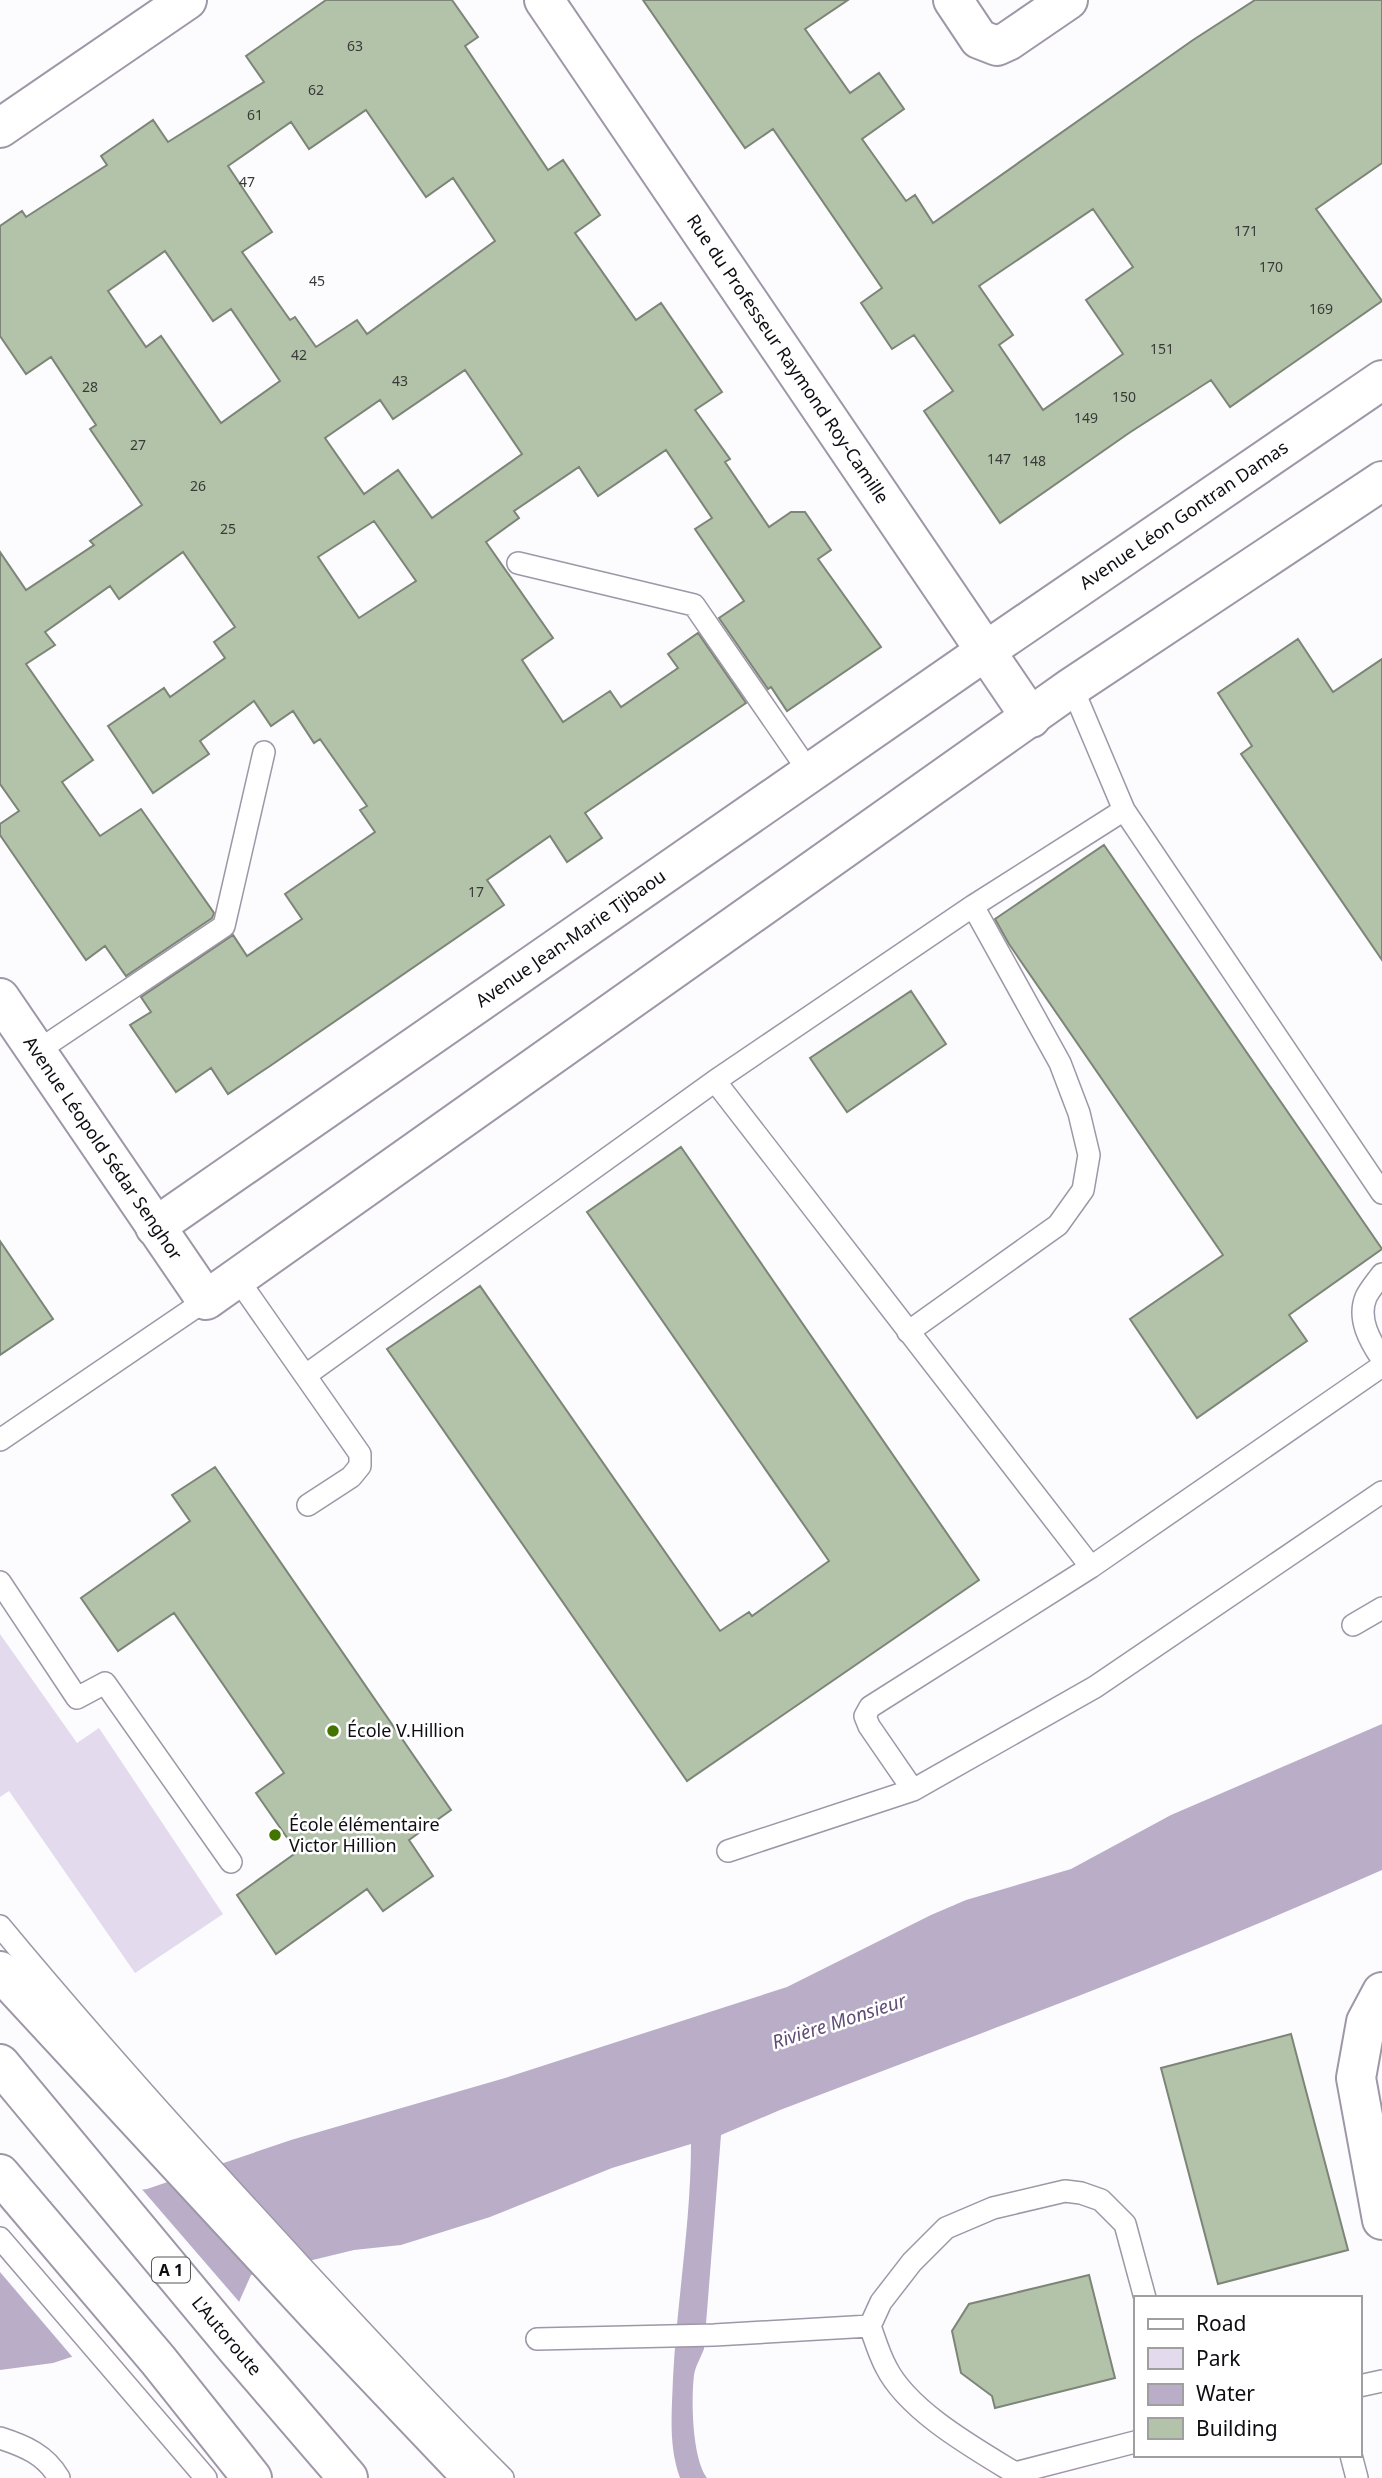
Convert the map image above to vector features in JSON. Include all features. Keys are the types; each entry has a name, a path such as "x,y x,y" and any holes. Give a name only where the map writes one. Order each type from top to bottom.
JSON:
{"main road":[{"path":"0,128 187,0"},
{"name":"Rue du Professeur Raymond Roy-Camille","path":"544,0 1031,718"},
{"path":"953,0 979,39 997,46 1068,0"},
{"name":"Avenue Léon Gontran Damas","path":"987,650 1382,380"},
{"path":"206,1300 1072,688 1382,481"},
{"name":"Avenue Jean-Marie Tjibaou","path":"155,1227 987,650"},
{"name":"Avenue Léopold Sédar Senghor","path":"0,998 206,1300"},
{"path":"0,1971 179,2149 332,2314 473,2478"},
{"path":"1382,1993 1366,2022 1356,2078 1382,2220"},
{"name":"L'Autoroute","path":"0,2064 348,2478"},
{"path":"0,2174 158,2360 252,2478"},
{"path":"192,2403 265,2478"}],"lane":[{"path":"518,563 694,605 810,773"},
{"path":"1072,688 1124,810 1382,1193"},
{"path":"36,1052 224,926 264,752"},
{"path":"306,1375 715,1081 973,906 1124,810"},
{"path":"908,1332 1058,1225 1083,1190 1089,1155 1079,1113 1060,1063 973,906"},
{"path":"715,1081 1091,1567"},
{"path":"1382,1274 1366,1298 1363,1325 1382,1359"},
{"path":"237,1278 360,1454 360,1466 351,1477 308,1505"},
{"path":"0,1440 206,1300"},
{"path":"913,1790 869,1726 865,1716 870,1707 1091,1567 1382,1366"},
{"path":"728,1851 913,1790 1096,1687 1382,1492"},
{"path":"0,1582 77,1699 105,1683 230,1862"},
{"path":"1353,1625 1382,1608"},
{"path":"0,1926 179,2149"},
{"path":"1134,2442 1015,2475 955,2436 913,2401 887,2369 870,2326 881,2302 912,2262 946,2228 993,2208 1065,2192 1081,2193 1101,2200 1125,2224 1144,2296"},
{"path":"0,2238 206,2478"},
{"path":"332,2314 503,2478"},
{"path":"537,2339 714,2335 870,2326"},
{"path":"1361,2386 1382,2381"},
{"path":"0,2438 28,2447 51,2465 59,2478"},
{"path":"1352,2457 1357,2478"}],"green space":[{"path":"0,1634 77,1743 99,1728 223,1914 135,1973 9,1791 0,1797"}],"water":[{"name":"Rivière Monsieur","path":"1382,1724 1382,1870 1158,1964 721,2135 704,2349 693,2386 698,2457 707,2478 680,2478 672,2428 673,2378 689,2202 691,2144 612,2168 490,2217 401,2245 354,2250 251,2275 239,2302 53,2363 0,2370 0,2213 27,2205 147,2189 291,2140 505,2078 787,1987 931,1915 966,1900 1071,1869 1171,1815"}],"pier":[{"path":"140,2187 241,2304 75,2360 0,2272 0,2210"}],"building":[{"path":"326,0 452,0 478,37 465,46 548,170 563,160 600,215 575,233 636,320 661,303 722,392 695,410 730,459 725,462 769,527 791,512 805,512 831,550 818,559 881,647 787,711 771,687 768,689 719,618 744,601 695,529 712,518 666,450 598,496 579,467 514,511 519,518 486,542 553,638 522,660 563,722 610,691 621,707 678,668 668,654 698,633 746,703 585,813 602,838 567,862 550,836 487,880 504,905 270,1066 228,1094 211,1068 176,1092 130,1025 151,1012 141,997 233,935 247,956 302,919 285,894 375,832 360,810 367,806 320,739 314,743 293,711 271,726 254,701 200,741 209,754 153,793 108,726 164,688 170,697 225,658 214,642 235,627 183,552 119,599 110,586 45,632 55,645 26,664 93,760 62,782 100,836 141,809 214,913 212,918 126,976 105,946 86,960 0,835 0,824 19,811 0,784 0,552 26,590 94,545 90,541 142,505 90,429 96,425 51,357 26,374 0,336 0,226 22,211 26,217 107,165 101,156 153,120 168,142 264,82 246,56","holes":["366,110 426,197 453,178 495,241 367,334 357,320 316,347 295,317 290,320 242,252 272,232 228,166 291,122 309,149","165,251 213,321 231,309 280,381 221,423 161,336 146,347 108,291","465,370 522,454 432,518 398,470 364,494 325,438 380,400 393,419","374,521 416,581 359,618 318,557"]},
{"path":"643,0 848,0 805,29 850,93 879,73 904,109 862,139 906,201 915,195 933,223 1193,40 1255,0 1382,0 1382,163 1316,209 1382,301 1230,407 1211,380 1129,433 1000,523 924,411 953,391 914,335 892,349 861,303 882,288 773,129 745,148","holes":["1093,209 1133,267 1086,300 1123,354 1043,410 999,345 1013,335 979,286"]},
{"path":"1298,639 1333,692 1382,659 1382,960 1241,754 1252,746 1218,693"},
{"path":"1104,845 1382,1249 1289,1315 1307,1341 1197,1418 1130,1319 1223,1255 1009,944 995,919"},
{"path":"911,991 946,1044 847,1112 810,1058"},
{"path":"681,1147 979,1580 687,1781 387,1349 480,1286 720,1631 749,1612 752,1616 829,1561 587,1212"},
{"path":"0,1241 53,1319 0,1355"},
{"name":"École V.Hillion","path":"215,1467 451,1810 409,1840 433,1876 383,1911 367,1889 276,1954 237,1895 297,1852 256,1793 284,1773 174,1613 118,1651 81,1598 190,1521 172,1495"},
{"path":"1291,2034 1348,2250 1218,2284 1161,2068"},
{"path":"1089,2275 1115,2378 995,2408 992,2396 961,2373 952,2331 969,2304"}],"place":[{"name":"École V.Hillion","path":"333,1731"},
{"name":"École élémentaire Victor Hillion","path":"275,1835"}]}
